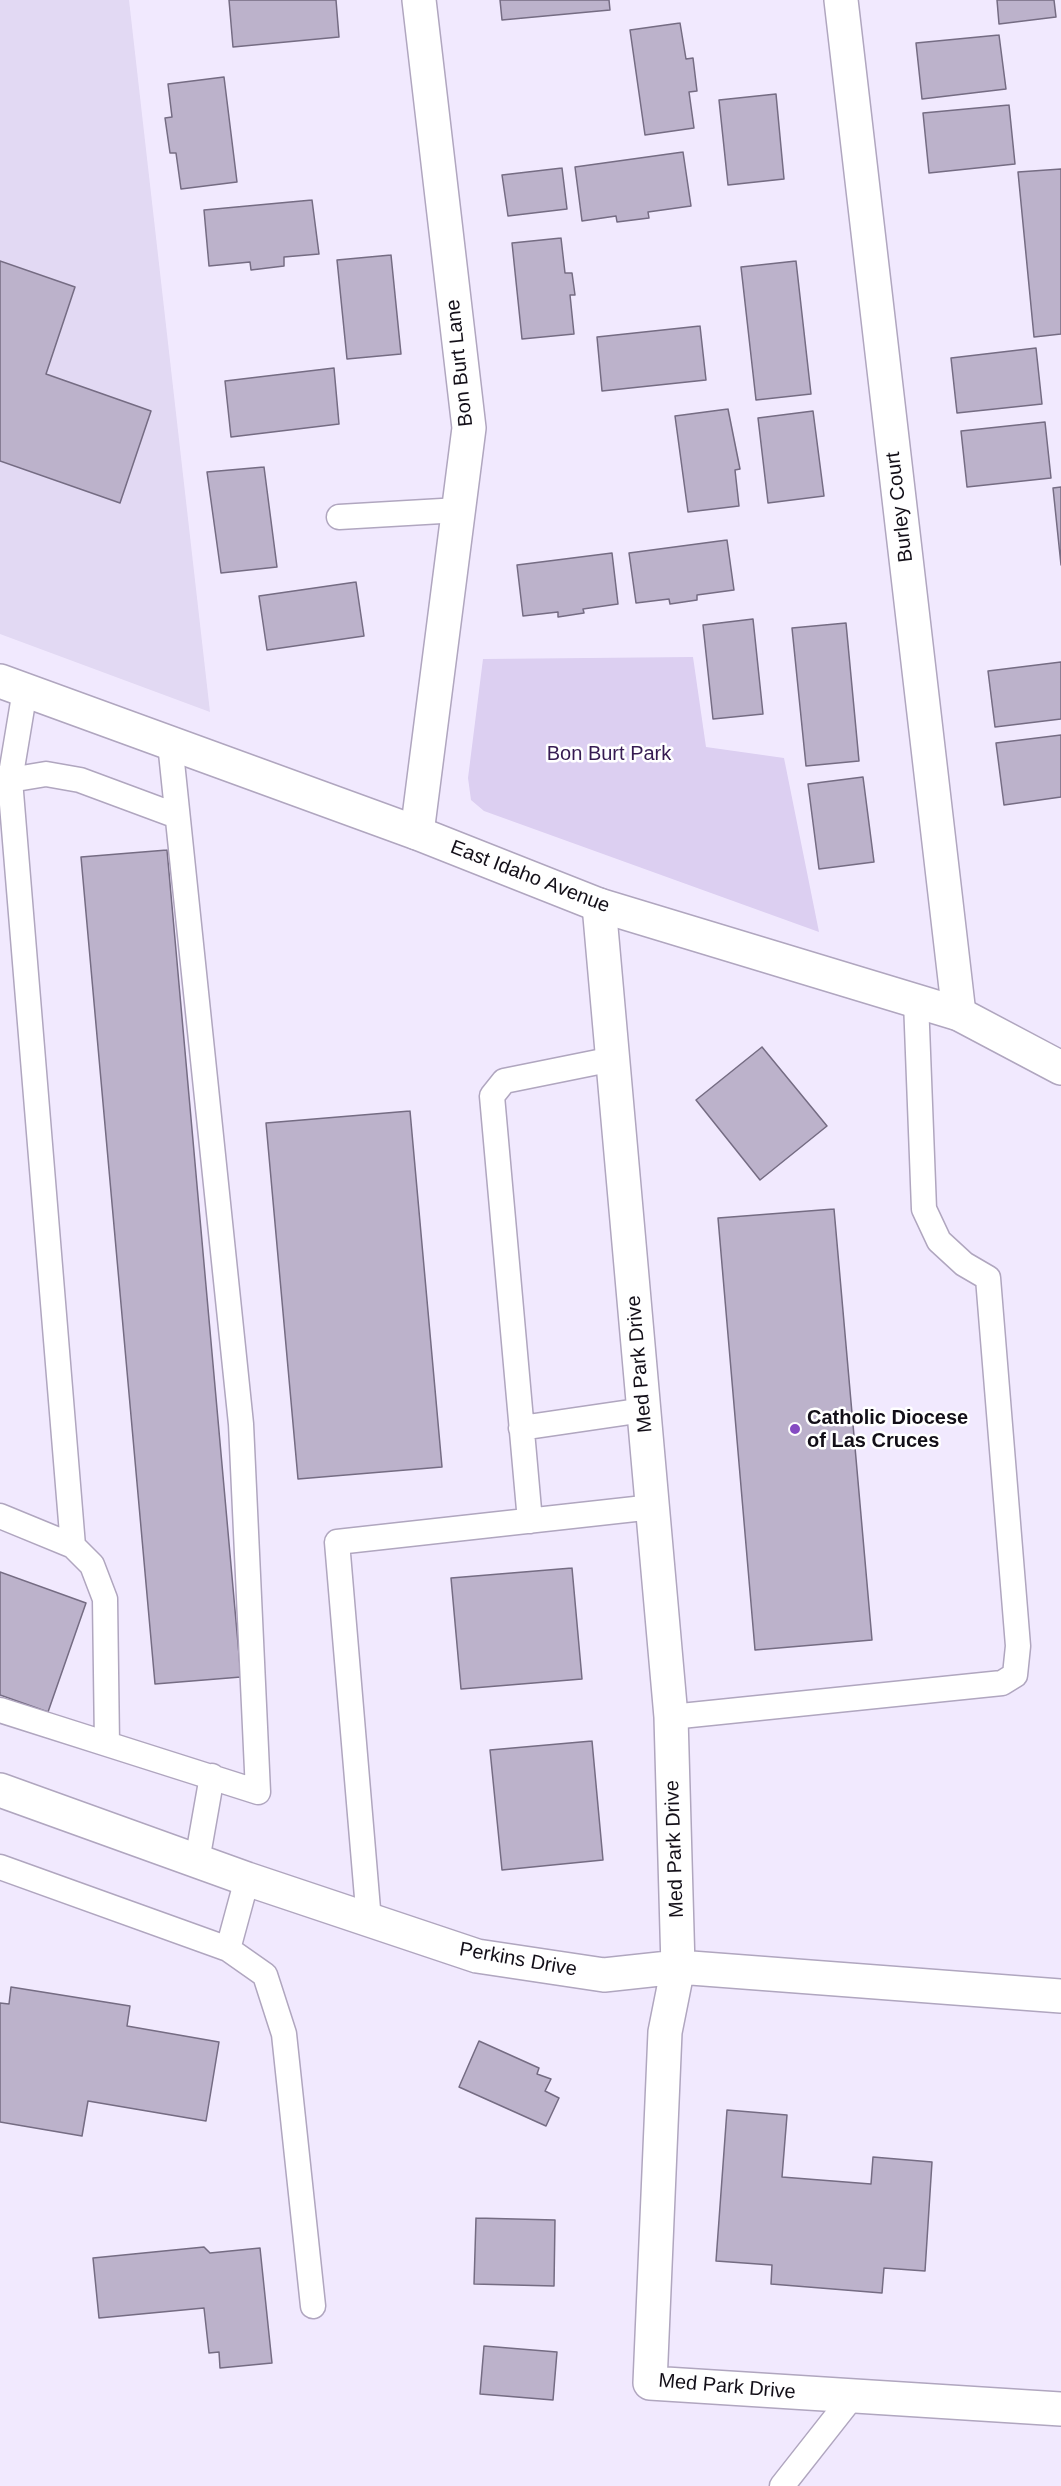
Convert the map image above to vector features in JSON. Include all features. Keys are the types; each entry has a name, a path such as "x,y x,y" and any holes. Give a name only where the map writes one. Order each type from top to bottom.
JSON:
{"street":[{"name":"Bon Burt Lane","path":"417,833 469,428 419,0"},
{"name":"Burley Court","path":"841,0 959,1014"},
{"name":"East Idaho Avenue","path":"12,685 417,833 599,905 959,1014 1061,1068"},
{"name":"Med Park Drive","path":"599,905 671,1717 678,1967 665,2032 650,2383 1061,2409"},
{"name":"Perkins Drive","path":"0,1790 247,1879 477,1956 604,1975 678,1967 1061,1996"}],"lane":[{"path":"339,517 459,510"},
{"path":"12,685 5,779 73,1546"},
{"path":"0,1710 258,1792 241,1424 170,743"},
{"path":"5,779 46,774 80,780 177,816"},
{"path":"671,1717 1002,1683 1015,1675 1018,1646 988,1278 964,1264 939,1241 924,1209 916,1001"},
{"path":"530,1521 492,1096 504,1081 613,1059"},
{"path":"521,1428 644,1410"},
{"path":"369,1921 338,1542 653,1507"},
{"path":"0,1516 73,1546 92,1565 105,1599 108,1744"},
{"path":"197,1861 212,1776"},
{"path":"0,1867 228,1949 265,1975 284,2034 313,2306"},
{"path":"228,1949 247,1879"},
{"path":"782,2486 852,2397"}],"shaded area":[{"path":"0,0 129,0 210,712 0,634"}],"green space":[{"name":"Bon Burt Park","path":"693,657 706,747 784,758 819,932 484,811 471,800 468,778 483,659"}],"building":[{"path":"229,0 336,0 339,37 233,47"},
{"path":"500,0 609,0 610,10 502,20"},
{"path":"997,0 1054,0 1056,17 999,24"},
{"path":"680,23 686,59 693,58 697,91 689,92 694,128 645,135 630,30"},
{"path":"999,35 1006,89 922,99 916,43"},
{"path":"224,77 237,182 181,189 176,153 170,153 165,118 172,117 168,84"},
{"path":"776,94 784,179 728,185 719,100"},
{"path":"1009,105 1015,164 929,173 923,113"},
{"path":"683,152 691,206 648,212 649,218 617,222 616,216 582,221 575,167"},
{"path":"562,168 567,209 508,216 502,175"},
{"path":"1061,169 1061,334 1034,337 1018,172"},
{"path":"312,200 319,254 284,257 284,266 251,270 250,262 209,266 204,210"},
{"path":"561,238 565,273 572,273 575,295 570,295 574,334 522,339 512,243"},
{"path":"391,255 401,354 347,359 337,260"},
{"path":"0,261 75,287 46,374 151,411 120,503 0,461"},
{"path":"796,261 811,394 756,400 741,267"},
{"path":"700,326 706,380 602,391 597,337"},
{"path":"1036,348 1042,404 957,413 951,358"},
{"path":"334,368 339,424 231,437 225,381"},
{"path":"728,409 740,469 735,470 739,506 688,512 675,416"},
{"path":"813,411 824,496 768,503 758,418"},
{"path":"1045,422 1051,478 967,487 961,431"},
{"path":"264,467 277,567 221,573 207,472"},
{"path":"1061,487 1061,565 1053,488"},
{"path":"727,540 734,590 697,595 697,600 670,604 669,599 636,603 629,553"},
{"path":"612,553 618,604 583,609 584,613 558,617 558,612 523,616 517,565"},
{"path":"356,582 364,636 267,650 259,596"},
{"path":"753,619 763,714 713,719 703,625"},
{"path":"846,623 859,761 806,766 792,628"},
{"path":"1061,662 1061,719 995,727 988,671"},
{"path":"1061,735 1061,797 1004,805 996,743"},
{"path":"863,777 874,862 819,869 808,784"},
{"path":"167,850 241,1677 155,1684 81,857"},
{"path":"762,1047 827,1126 760,1180 696,1100"},
{"path":"410,1111 442,1467 298,1479 266,1123"},
{"name":"Catholic Diocese of Las Cruces","path":"834,1209 872,1640 755,1650 718,1218"},
{"path":"572,1568 582,1679 461,1689 451,1578"},
{"path":"0,1572 86,1603 48,1712 0,1695"},
{"path":"592,1741 603,1860 502,1870 490,1750"},
{"path":"11,1987 130,2006 127,2026 219,2042 206,2121 88,2101 82,2136 0,2122 0,2003 9,2004"},
{"path":"479,2041 539,2068 537,2074 551,2079 545,2091 559,2098 546,2126 459,2087"},
{"path":"727,2110 787,2115 782,2177 871,2184 873,2157 932,2162 925,2271 884,2268 882,2293 771,2284 772,2265 716,2261"},
{"path":"476,2218 555,2220 554,2286 474,2284"},
{"path":"204,2247 210,2253 260,2248 272,2363 220,2368 219,2352 209,2353 204,2308 99,2318 93,2258"},
{"path":"484,2346 557,2352 553,2400 480,2394"}],"place":[{"name":"Catholic Diocese of Las Cruces","path":"795,1429"}]}
